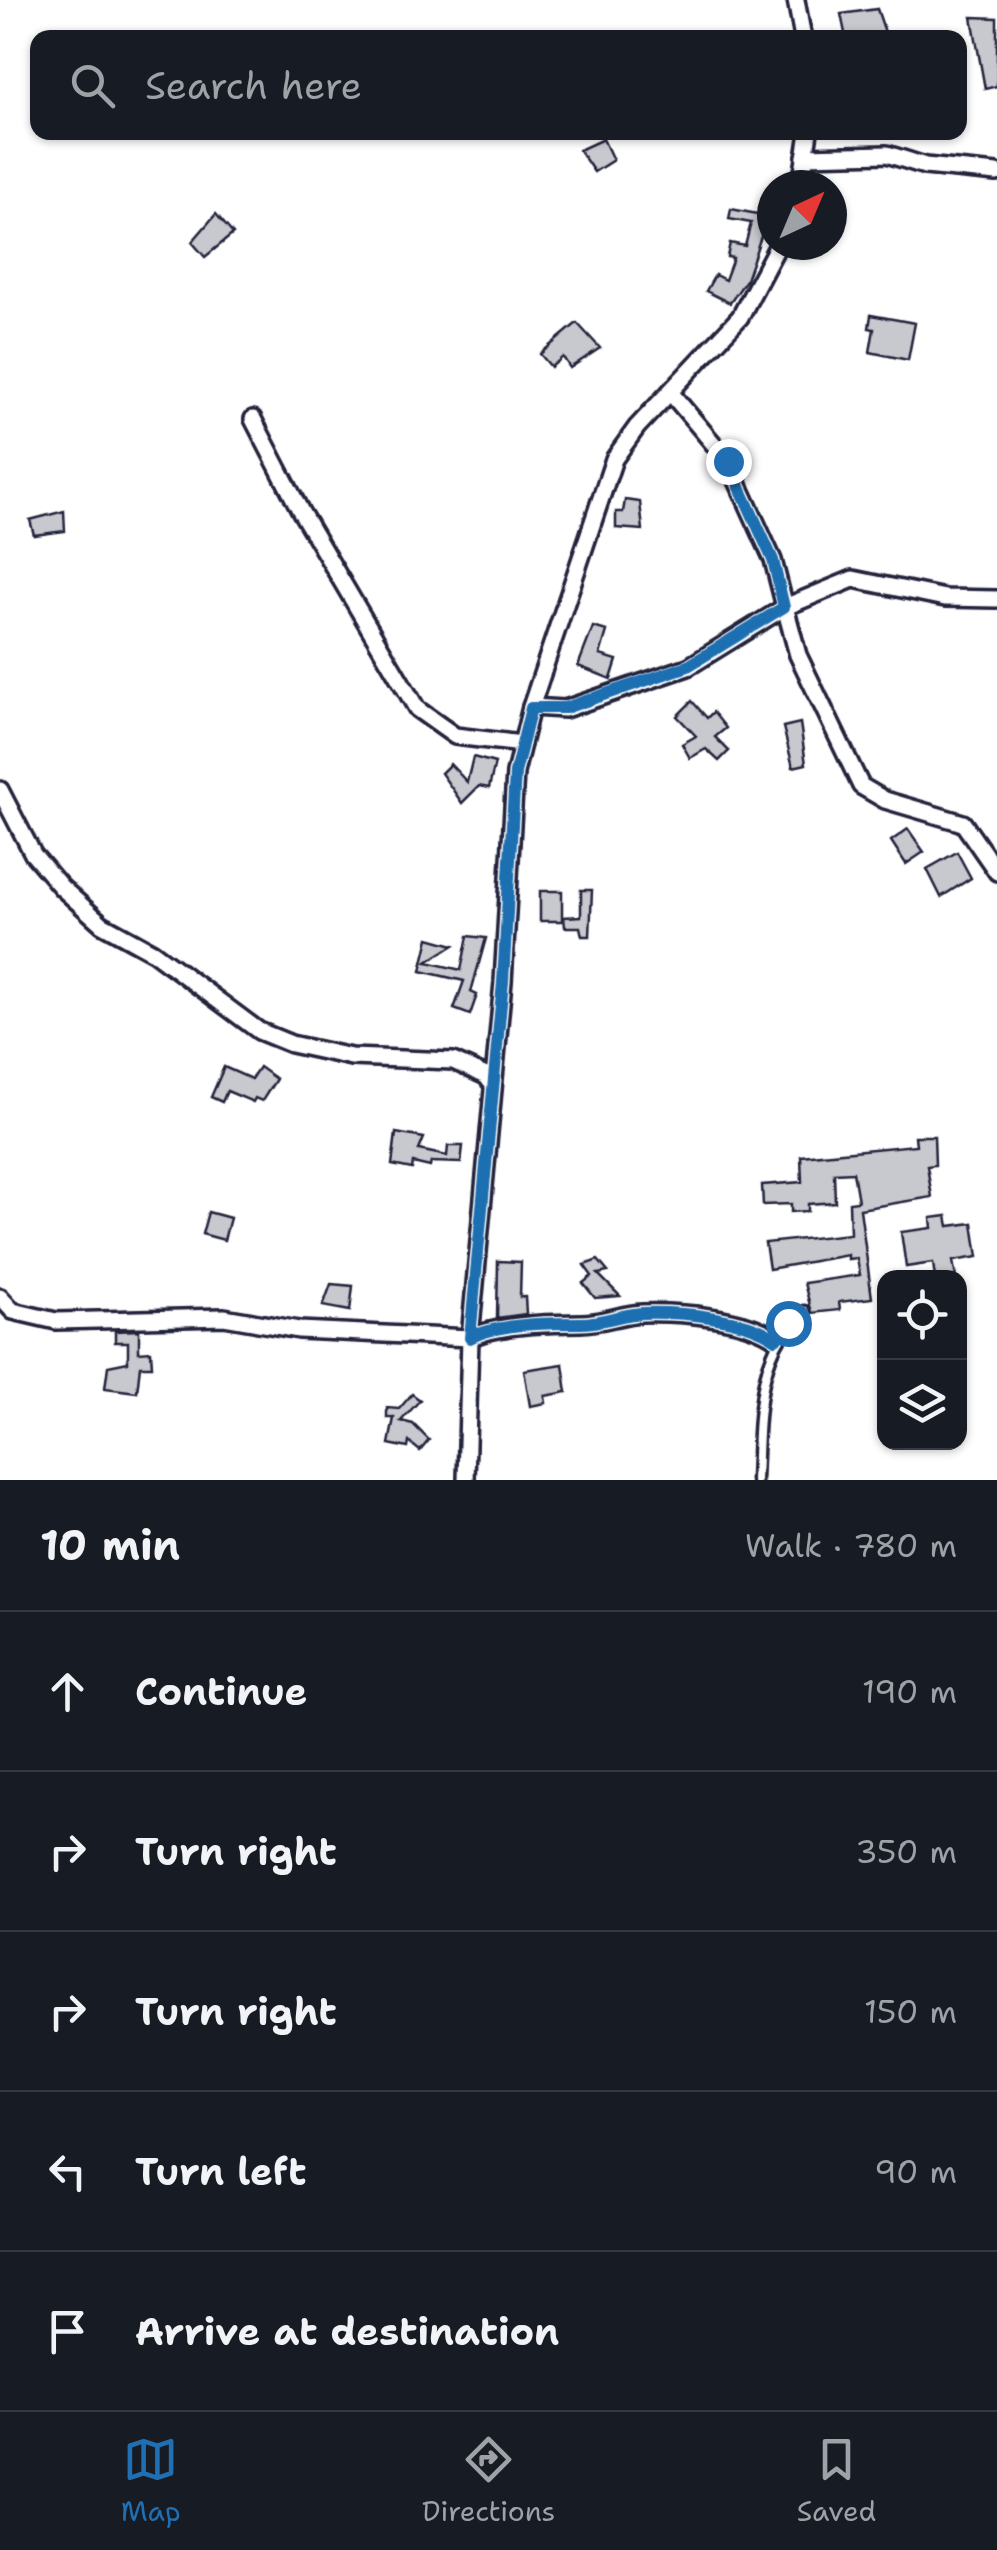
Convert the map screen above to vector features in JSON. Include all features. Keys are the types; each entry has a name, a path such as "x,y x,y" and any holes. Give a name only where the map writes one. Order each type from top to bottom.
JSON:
{"street":[{"path":"796,0 802,30"},
{"path":"803,170 808,140"},
{"path":"805,156 887,154 925,166 997,174"},
{"path":"466,1480 470,1338 515,773 522,744 614,459 740,318 770,260"},
{"path":"670,392 728,461 773,560 798,655 861,786 886,800 963,822 997,872"},
{"path":"253,420 301,512 418,709 455,736 522,744"},
{"path":"531,708 565,708 688,666 784,607 853,579 945,598 997,599"},
{"path":"0,790 33,854 61,887 102,924 154,952 260,1031 291,1044 351,1057 453,1061 476,1070 493,1084"},
{"path":"0,1297 14,1311 56,1321 224,1318 299,1330 470,1338 489,1328 509,1330 558,1320 582,1323 643,1313 736,1322 760,1327 776,1339"}],"lane":[{"path":"756,1480 769,1354 776,1339 805,1311"}],"building":[{"path":"877,9 884,30 844,30 841,14"},
{"path":"972,17 997,18 997,86 985,89"},
{"path":"603,140 613,160 594,172 579,150"},
{"path":"731,209 757,214 757,248 746,280 730,303 706,291 715,275 725,280 733,258 727,257 730,243 745,246 751,223 729,219"},
{"path":"216,214 233,234 205,257 192,242"},
{"path":"871,315 915,323 908,360 870,352 874,329 869,328"},
{"path":"577,323 600,348 570,368 563,357 551,367 540,354"},
{"path":"625,500 640,502 643,530 616,528 616,512 623,512"},
{"path":"64,511 65,531 34,535 30,520"},
{"path":"593,627 607,631 600,655 617,660 611,679 578,666"},
{"path":"692,701 707,718 713,712 726,728 715,737 729,751 719,761 706,749 690,758 682,744 696,736 677,716"},
{"path":"800,723 806,764 793,767 783,727"},
{"path":"473,757 495,763 489,788 479,786 462,803 441,773 450,764 467,782"},
{"path":"908,829 924,852 906,864 891,841"},
{"path":"957,852 971,878 941,897 927,869"},
{"path":"581,890 592,890 590,936 582,936 580,927 565,927 564,917 581,916"},
{"path":"540,891 562,891 562,921 540,921"},
{"path":"468,936 486,938 471,992 477,995 470,1015 454,1009 464,981 421,971 429,938 454,945 427,962 461,970"},
{"path":"224,1067 251,1079 259,1067 276,1079 262,1101 255,1098 253,1102 227,1091 222,1102 211,1097"},
{"path":"396,1133 424,1138 419,1150 447,1156 448,1146 463,1146 461,1163 431,1162 430,1167 413,1163 412,1169 392,1165"},
{"path":"915,1136 934,1136 935,1165 927,1166 932,1197 860,1209 872,1298 839,1302 840,1310 812,1313 804,1283 860,1275 857,1258 848,1259 848,1255 769,1269 765,1243 850,1234 849,1202 858,1201 853,1172 834,1173 835,1202 808,1204 808,1211 791,1212 791,1204 763,1205 762,1185 802,1182 801,1156 916,1145"},
{"path":"208,1212 230,1218 224,1240 202,1234"},
{"path":"947,1216 949,1226 973,1223 978,1257 953,1261 955,1270 934,1270 933,1263 906,1267 901,1232 932,1228 931,1218"},
{"path":"598,1260 608,1272 598,1274 620,1296 595,1298 583,1283 592,1276 584,1265"},
{"path":"498,1261 521,1262 520,1297 525,1297 526,1314 497,1318"},
{"path":"331,1284 353,1286 350,1311 323,1306"},
{"path":"139,1330 139,1352 151,1351 152,1366 140,1366 137,1392 105,1388 108,1366 128,1362 128,1342 115,1342 115,1331"},
{"path":"563,1364 567,1392 545,1396 546,1403 530,1406 524,1370"},
{"path":"412,1394 420,1400 401,1421 413,1424 429,1440 420,1451 409,1442 408,1448 389,1444 394,1418 387,1418 387,1408 399,1409"}],"route":[{"path":"728,461 773,560 784,607 688,666 582,704 531,708 515,773 503,982 470,1338 489,1328 509,1330 558,1320 582,1323 643,1313 717,1318 760,1327 776,1339 788,1323"}]}
